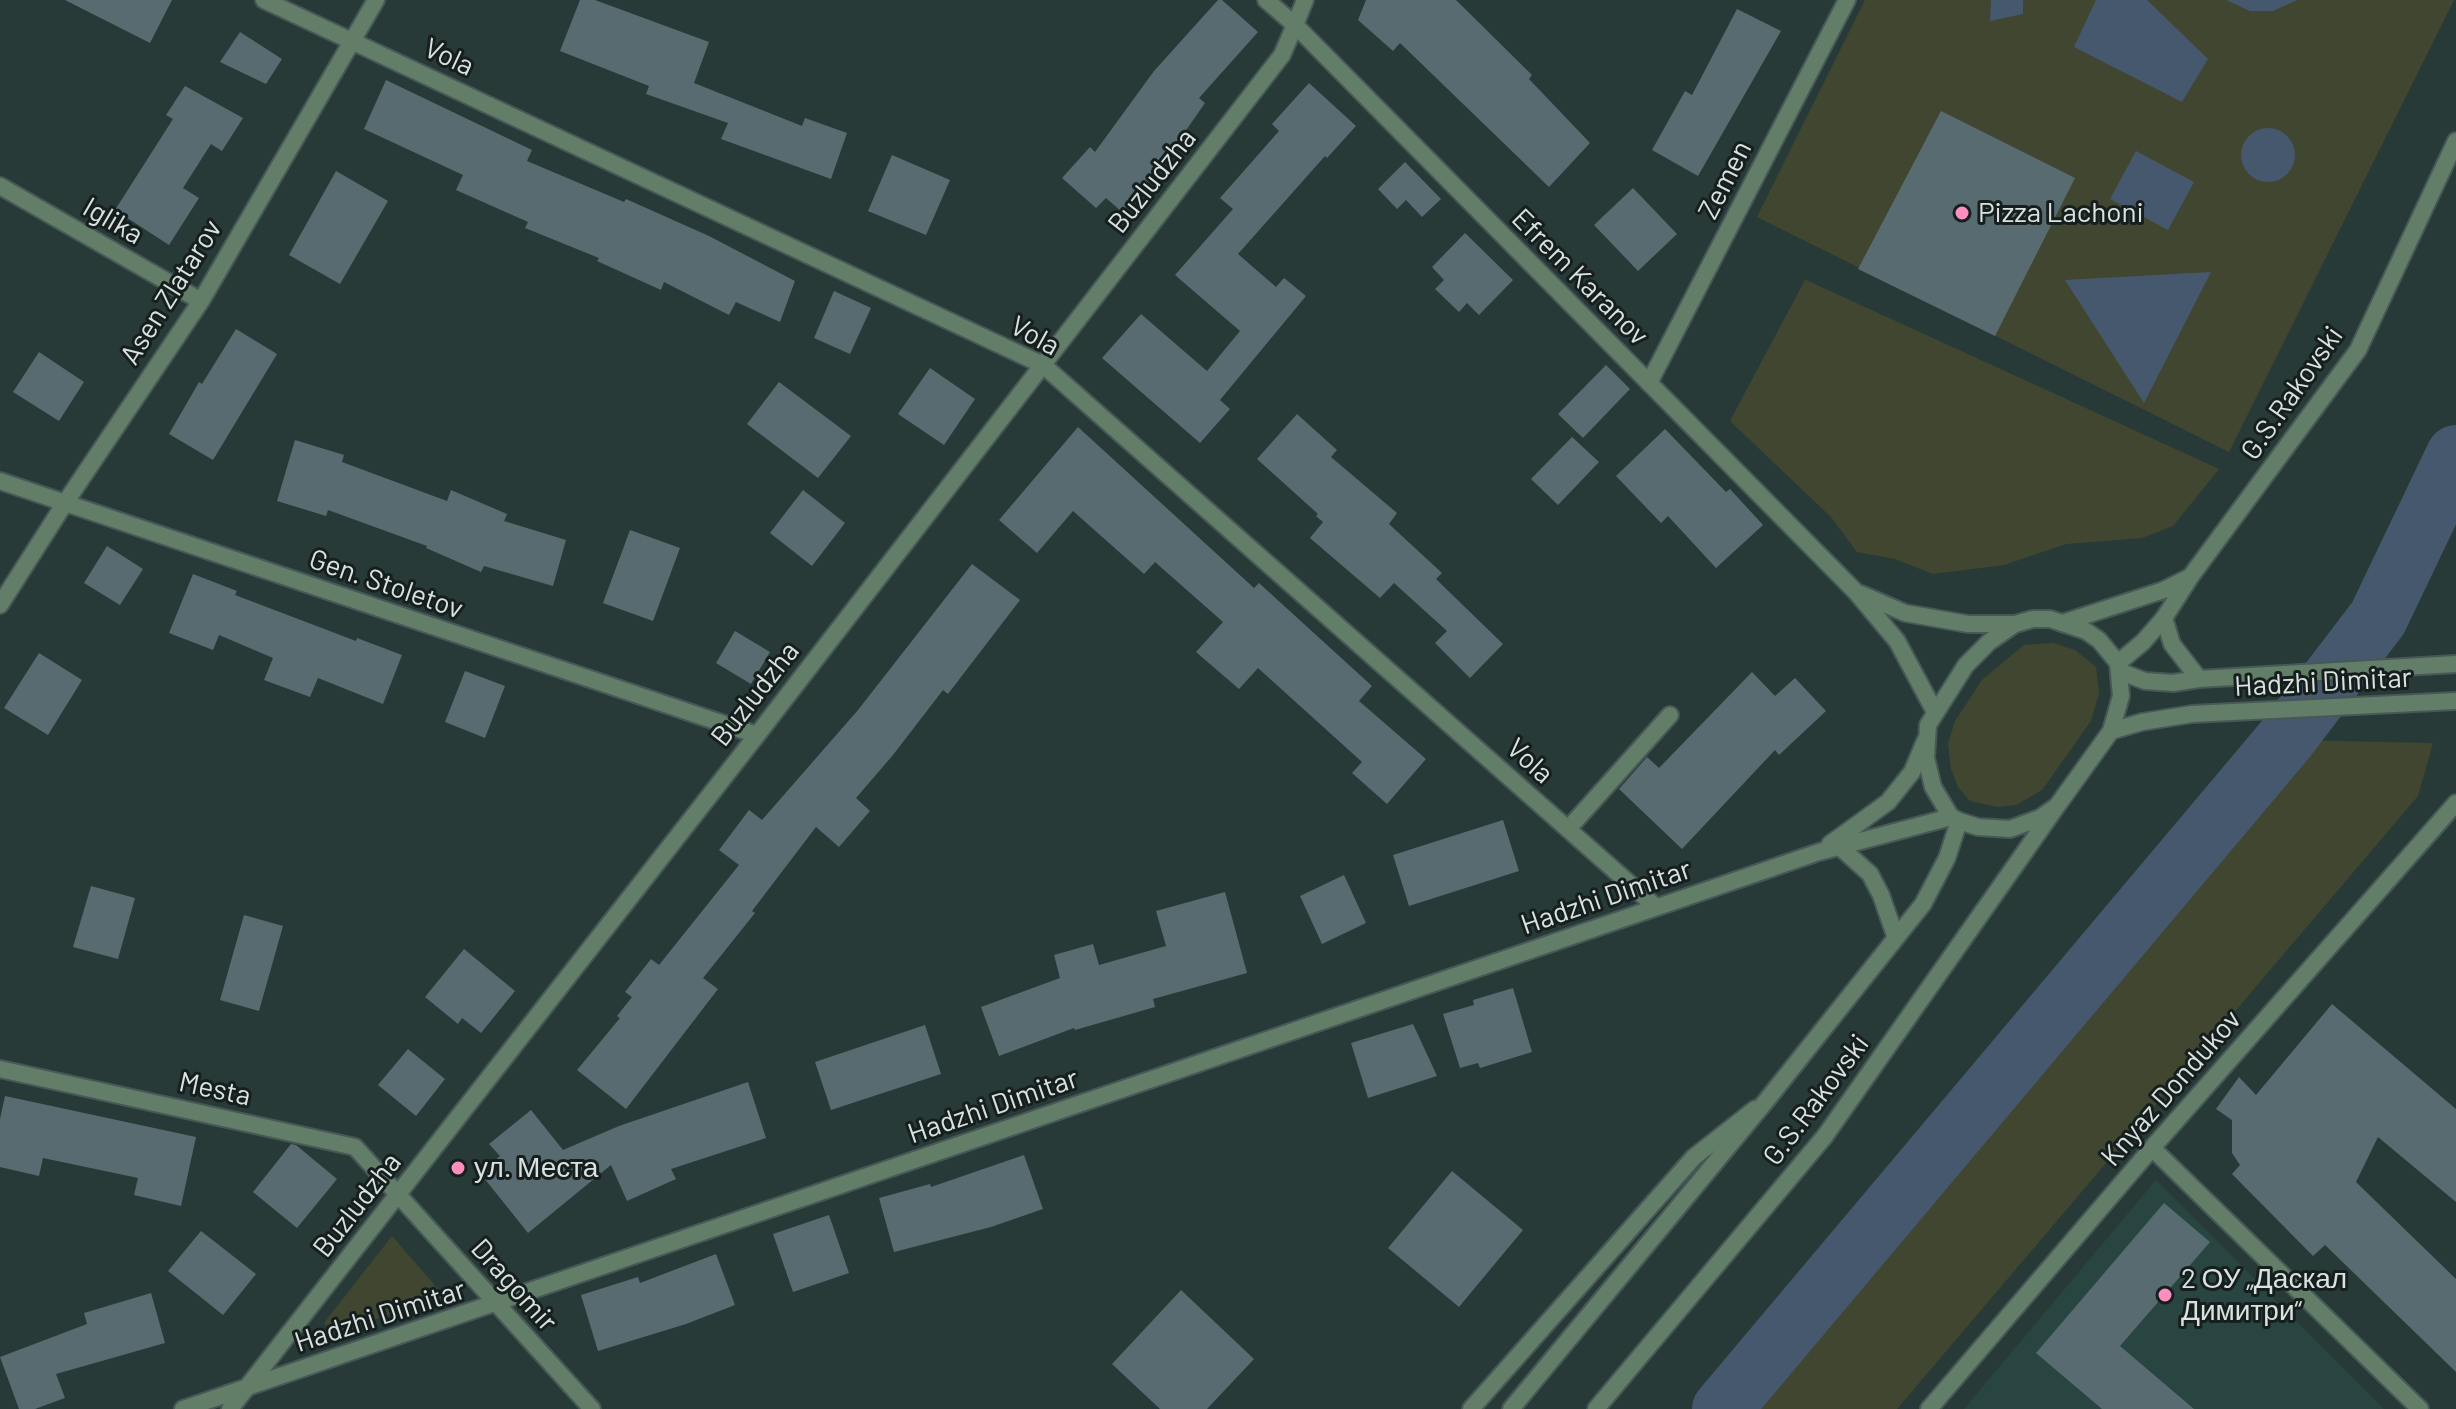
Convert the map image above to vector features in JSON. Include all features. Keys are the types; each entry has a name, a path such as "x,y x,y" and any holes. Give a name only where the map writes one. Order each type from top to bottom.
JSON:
{"street":[{"name":"Vola","path":"264,0 1043,365 1656,907"},
{"name":"Asen Zlatarov","path":"0,605 201,301 376,0"},
{"name":"Efrem Karanov","path":"1266,0 1295,25 1856,592 1897,641 1935,712"},
{"name":"Buzludzha","path":"230,1409 757,735 1282,55 1305,0"},
{"name":"Zemen","path":"1649,383 1847,0"},
{"name":"G.S.Rakovski","path":"2120,667 2164,618 2191,576 2358,350 2456,141"},
{"name":"Iglika","path":"0,186 201,301"},
{"name":"Gen. Stoletov","path":"0,481 757,735"},
{"path":"2062,623 2151,595 2191,576"},
{"path":"1856,592 1905,613 1968,624 2015,624 2050,619 2086,631 2099,640 2120,667 2121,696 2111,731 2057,806 2031,822 2010,829 1978,827 1955,819 1933,787 1925,741"},
{"path":"2164,618 2172,644 2199,679"},
{"path":"1819,852 1888,802 1912,772 1928,725 1966,665 1989,642 2015,624"},
{"name":"Hadzhi Dimitar","path":"2120,667 2145,681 2173,683 2456,664"},
{"name":"Hadzhi Dimitar","path":"2111,731 2142,722 2192,714 2456,701"},
{"path":"1568,829 1670,715"},
{"name":"Knyaz Dondukov","path":"1929,1409 2152,1148 2456,803"},
{"name":"G.S.Rakovski","path":"1596,1409 1825,1136 2057,806"},
{"name":"G.S.Rakovski","path":"1511,1409 1766,1101 1923,904 1947,858 1955,819"},
{"name":"Hadzhi Dimitar","path":"183,1409 1819,852 1955,819"},
{"path":"1839,846 1870,874 1896,938"},
{"name":"Mesta","path":"0,1069 355,1147 398,1195"},
{"path":"1471,1409 1694,1157 1766,1101"},
{"path":"2152,1148 2420,1409"},
{"name":"Dragomir","path":"398,1195 592,1409"}],"shaded area":[{"path":"1991,0 2023,0 2023,14 1990,21"},
{"path":"2096,0 2147,0 2208,59 2182,102 2074,47"},
{"path":"2226,0 2297,0 2273,11 2250,11"},
{"path":"2268,128 2287,136 2295,155 2287,174 2268,182 2249,174 2241,155 2249,136"},
{"path":"2136,151 2194,182 2168,230 2110,199"},
{"path":"2211,272 2144,403 2065,280"},
{"name":"2 ОУ „Даскал Димитри“","path":"2156,1180 2384,1409 1964,1409"}],"green space":[{"path":"1865,0 2454,0 2229,452 1757,217"},
{"path":"1805,280 2219,469 2173,526 2142,538 2066,544 2004,565 1933,574 1895,559 1857,552 1831,517 1730,421"},
{"path":"2053,643 2075,650 2096,667 2099,693 2091,721 2042,790 2016,805 1998,807 1970,801 1958,787 1951,769 1948,744 1955,721 1982,680 2024,645"},
{"path":"2285,740 2433,743 2418,796 1897,1409 1722,1409"},
{"path":"392,1236 445,1297 334,1333 324,1323"}],"building":[{"path":"65,0 172,0 150,43"},
{"path":"580,0 595,0 709,42 694,83 802,126 805,118 847,133 831,179 721,139 728,123 646,94 649,86 560,51"},
{"path":"1218,0 1222,0 1258,32 1199,98 1205,103 1155,175 1122,212 1106,198 1096,208 1062,178 1090,147 1095,152 1154,71"},
{"path":"1366,0 1456,0 1532,75 1529,79 1590,143 1549,187 1400,43 1393,51 1358,20"},
{"path":"1737,9 1781,31 1698,176 1652,150 1685,91 1692,95"},
{"path":"240,32 282,59 266,84 220,62"},
{"path":"386,80 532,150 527,161 624,202 626,199 709,236 795,281 780,322 736,302 729,315 664,282 661,290 597,261 599,258 525,228 528,222 456,190 463,175 364,129"},
{"path":"1309,83 1356,126 1327,158 1325,156 1238,254 1276,287 1284,278 1306,296 1220,400 1230,409 1200,443 1102,358 1141,314 1207,371 1240,331 1175,275 1233,209 1220,198 1279,131 1272,124"},
{"path":"185,86 243,118 222,151 211,144 183,188 199,198 169,245 115,210 173,119 166,115"},
{"path":"1941,111 2075,178 1995,336 1858,269"},
{"path":"892,155 950,180 926,235 868,211"},
{"path":"1405,162 1441,199 1422,217 1406,200 1397,209 1378,189"},
{"path":"336,171 388,201 340,284 289,255"},
{"path":"1633,188 1677,234 1638,271 1594,225"},
{"path":"1465,233 1513,280 1479,315 1467,303 1459,312 1435,289 1444,280 1432,267"},
{"path":"834,291 871,308 850,354 814,338"},
{"path":"236,329 277,354 213,460 169,434 199,382 202,384"},
{"path":"39,352 84,382 59,421 13,392"},
{"path":"1606,365 1630,389 1583,438 1558,414"},
{"path":"930,368 975,399 944,445 898,414"},
{"path":"779,382 851,436 818,478 747,424"},
{"path":"1297,414 1337,450 1331,457 1397,513 1389,524 1442,573 1436,579 1503,644 1470,678 1435,643 1447,631 1394,583 1380,598 1310,538 1323,522 1316,516 1318,514 1257,459"},
{"path":"1078,427 1254,588 1259,583 1372,686 1359,701 1426,759 1387,804 1352,773 1362,762 1258,668 1239,689 1196,652 1223,622 1155,562 1144,574 1073,511 1037,553 999,520"},
{"path":"1665,429 1726,492 1730,489 1763,525 1716,568 1668,516 1661,523 1616,476"},
{"path":"1572,437 1599,462 1558,505 1531,479"},
{"path":"295,440 344,455 342,462 447,501 451,490 507,514 504,521 566,540 553,586 484,566 481,572 427,546 328,510 326,516 277,501"},
{"path":"803,490 845,523 812,566 770,533"},
{"path":"630,530 680,548 653,621 603,603"},
{"path":"107,546 143,569 120,605 84,583"},
{"path":"972,564 1020,600 948,694 943,690 856,798 870,811 839,847 816,827 752,911 755,913 703,978 718,989 626,1109 577,1070 620,1018 617,1016 632,997 625,992 651,959 659,965 739,865 719,850 749,810 762,820 858,710"},
{"path":"193,574 237,591 235,595 402,655 383,704 318,678 310,697 264,680 273,658 219,635 213,650 169,633"},
{"path":"735,631 770,652 751,684 716,663"},
{"path":"39,653 82,680 48,735 4,708"},
{"path":"465,671 505,686 485,738 445,722"},
{"path":"1752,672 1775,696 1795,678 1826,711 1779,755 1775,750 1682,849 1619,789 1647,757 1659,768"},
{"path":"1503,820 1519,871 1409,906 1393,855"},
{"path":"1344,875 1366,923 1322,944 1300,896"},
{"path":"91,886 135,898 118,959 73,947"},
{"path":"1225,892 1247,973 1153,999 1155,1007 1074,1028 999,1056 981,1007 1060,978 1054,955 1093,944 1099,965 1166,946 1156,911"},
{"path":"244,915 283,926 259,1011 220,1000"},
{"path":"464,949 515,991 481,1033 462,1018 458,1024 425,997"},
{"path":"1513,988 1532,1052 1480,1068 1478,1063 1460,1068 1443,1014 1474,1005 1473,1000"},
{"path":"2332,1004 2456,1109 2456,1202 2378,1137 2356,1182 2456,1279 2456,1372 2325,1245 2313,1256 2232,1174 2240,1165 2232,1153 2232,1120 2216,1109 2239,1077 2256,1095"},
{"path":"1413,1024 1437,1076 1368,1098 1351,1043"},
{"path":"925,1025 941,1074 831,1110 815,1062"},
{"path":"408,1049 445,1079 416,1116 378,1085"},
{"path":"748,1082 766,1138 671,1169 676,1179 627,1201 611,1165 528,1233 480,1173 500,1156 489,1144 531,1110 563,1150 619,1126"},
{"path":"5,1096 196,1137 181,1206 134,1195 138,1178 43,1158 39,1176 0,1167 0,1119"},
{"path":"291,1144 337,1179 297,1228 253,1192"},
{"path":"1024,1155 1043,1209 991,1227 894,1252 879,1198 930,1184 931,1187"},
{"path":"1452,1171 1523,1230 1459,1307 1388,1248"},
{"path":"2164,1203 2210,1242 2120,1346 2194,1409 2102,1409 2036,1353"},
{"path":"829,1215 849,1273 793,1292 773,1234"},
{"path":"201,1231 256,1274 223,1315 168,1271"},
{"path":"716,1254 735,1305 686,1324 598,1351 581,1295 638,1277 640,1283"},
{"path":"1181,1290 1254,1359 1207,1409 1160,1409 1112,1364"},
{"path":"151,1293 165,1343 56,1374 65,1398 35,1409 19,1409 0,1357 87,1324 84,1313"}],"waterway":[{"path":"1722,1409 2285,740 2378,618 2456,455"}],"place":[{"name":"Pizza Lachoni","path":"1962,213"},
{"name":"ул. Места","path":"458,1168"},
{"name":"2 ОУ „Даскал Димитри“","path":"2165,1295"}]}
